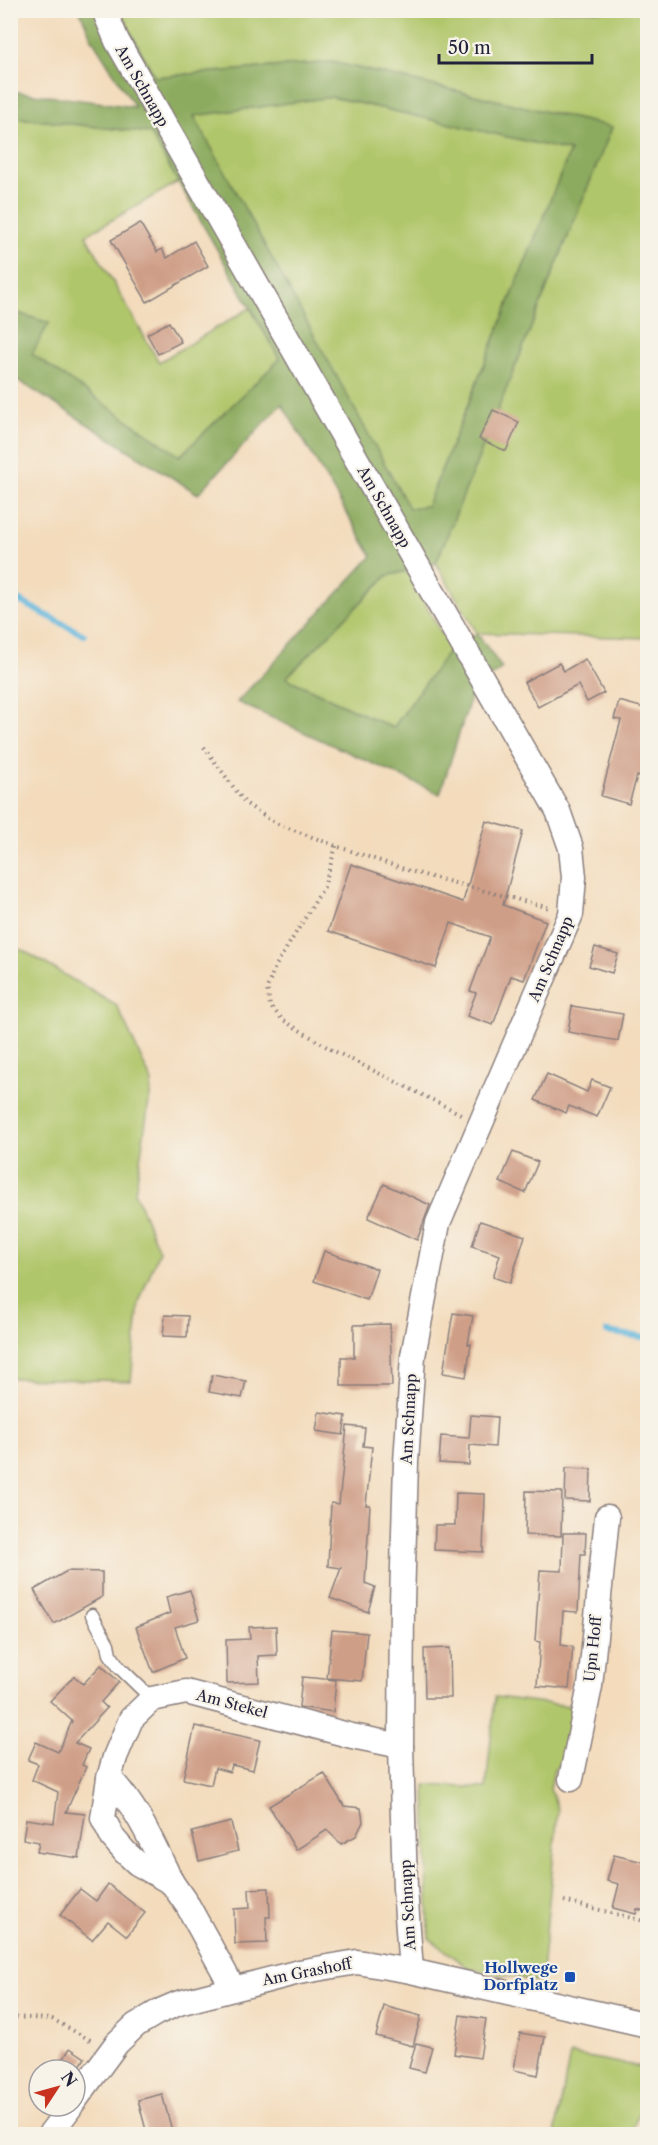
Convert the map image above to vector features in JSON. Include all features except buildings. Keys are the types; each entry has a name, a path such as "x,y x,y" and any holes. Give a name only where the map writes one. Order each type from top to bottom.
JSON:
{"street":[{"name":"Am Schnapp","path":"104,10 117,41 558,811 571,848 574,877 571,914 438,1223 413,1356 406,1462 401,1746 405,1888 411,1971"},
{"name":"Upn Hoff","path":"571,1779 590,1686 607,1517"},
{"name":"Am Stekel","path":"152,1699 186,1692 352,1736 401,1746"},
{"path":"152,1699 131,1719 115,1757 109,1778 103,1818 113,1838 137,1863 172,1883"},
{"path":"109,1778 119,1787 145,1827 172,1883 188,1906 233,1988"},
{"name":"Am Grashoff","path":"87,2083 110,2051 136,2025 158,2012 179,2003 299,1971 357,1962 411,1971 648,2025"},
{"path":"50,2134 62,2118"}],"lane":[{"path":"92,1615 108,1644 110,1654 119,1667 152,1699"}],"path":[{"path":"204,747 245,803 275,823 413,872 571,914"},
{"path":"336,846 324,887 275,967 267,988 270,1006 283,1020 332,1050 480,1123"},
{"path":"564,1901 648,1922"},
{"path":"10,2018 52,2019 110,2051"}],"green space":[{"path":"119,10 155,77 332,62 612,127 436,563 387,576 286,678 393,728 450,649 477,633 502,668 472,693 440,794 237,702 372,556 282,404 198,494 11,376 11,311 49,323 32,354 180,456 280,359 150,133 11,117 11,91 135,107 92,39 80,11","holes":["332,97 570,151 427,506 409,508 194,116"]},
{"path":"119,11 647,11 647,638 477,633 436,563 612,127 332,62 155,77"},
{"path":"332,97 570,151 427,506 408,508 193,116"},
{"path":"11,117 150,133 178,182 86,235 159,362 250,308 280,360 180,456 31,354 49,323 11,311"},
{"path":"407,571 450,649 393,728 286,678 387,576"},
{"path":"21,949 117,1006 152,1082 135,1193 159,1251 139,1302 131,1381 11,1378 10,958"},
{"path":"495,1697 578,1707 567,1759 554,1770 550,1789 558,1810 541,1982 470,1969 429,1938 425,1785 486,1788"},
{"path":"570,2054 647,2068 647,2089 631,2134 555,2134"}],"waterway":[{"path":"10,596 84,635"},
{"path":"607,1332 648,1338"}],"place":[{"name":"Hollwege Dorfplatz","path":"570,1977"}]}
